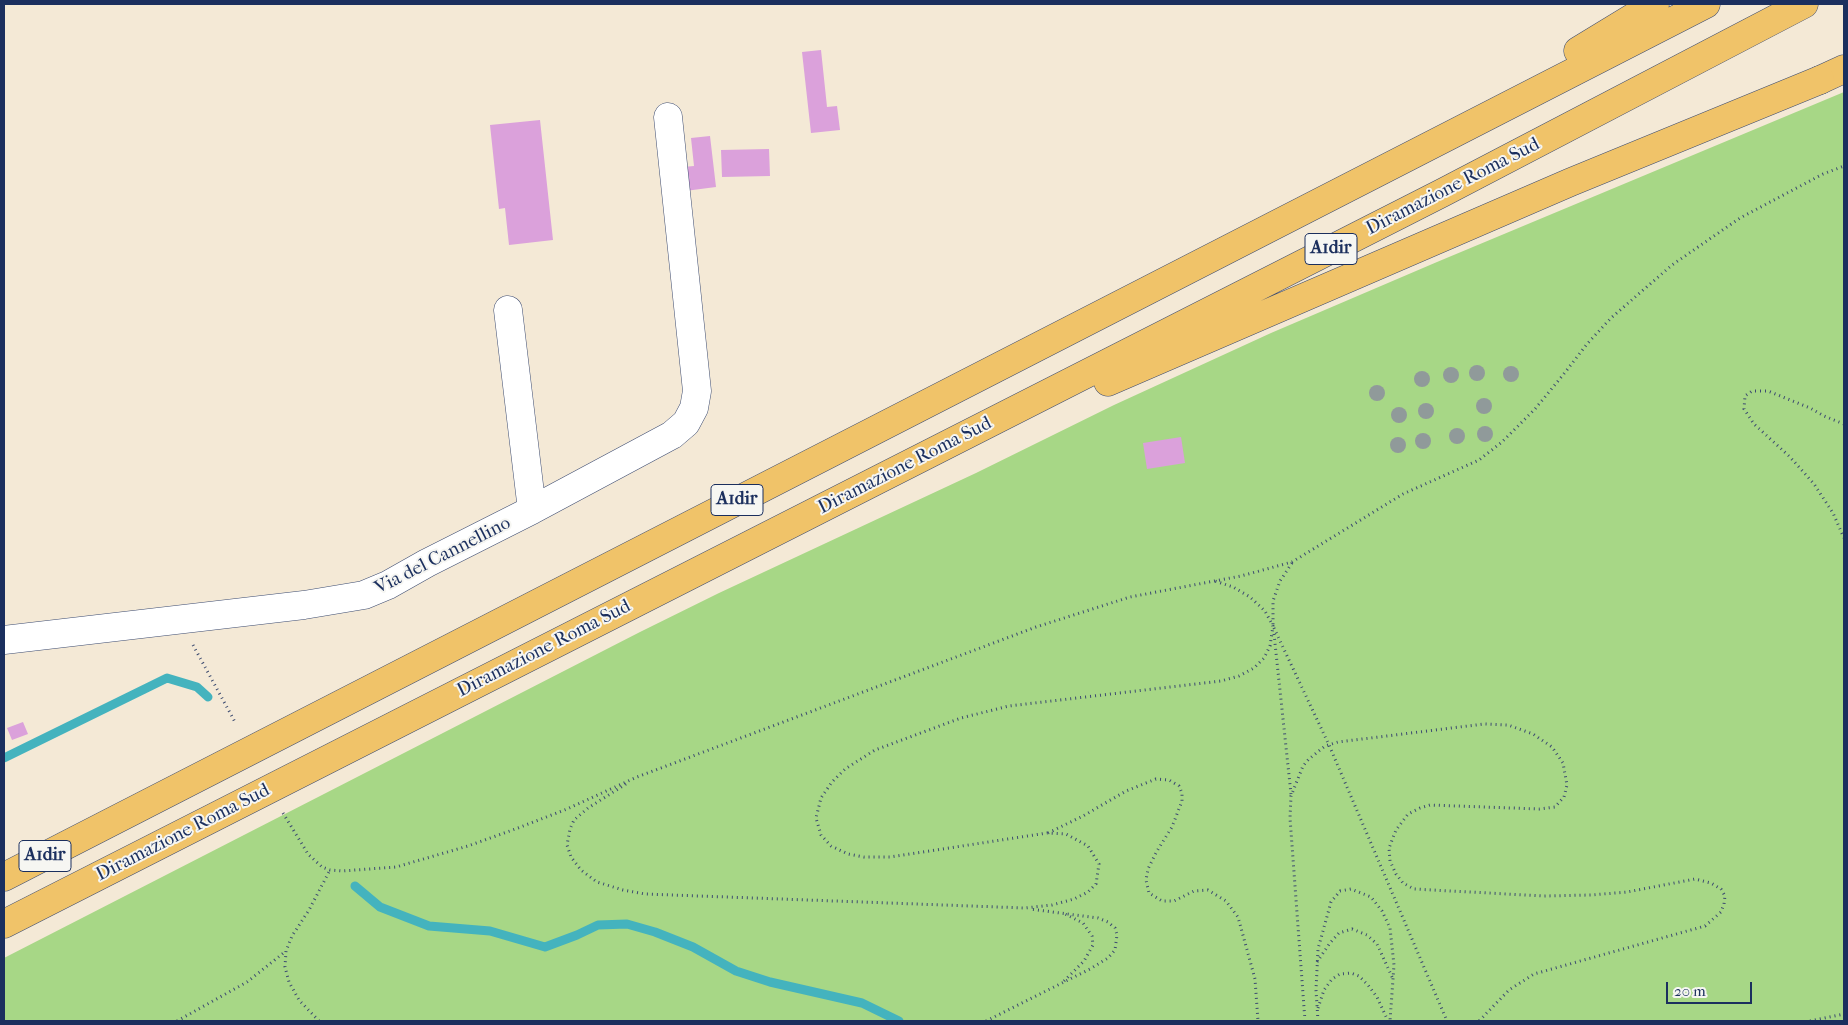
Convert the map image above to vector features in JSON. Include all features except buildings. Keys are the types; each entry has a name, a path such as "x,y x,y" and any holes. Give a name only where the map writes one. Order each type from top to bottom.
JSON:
{"highway":[{"path":"1388,165 1655,4"},
{"name":"A1dir","path":"4,877 1388,165 1706,4"},
{"name":"Diramazione Roma Sud","path":"4,924 1442,193 1804,4"},
{"path":"856,491 1561,186 1820,80 1844,68"}],"street":[{"path":"532,510 672,435 686,423 694,408 697,391 668,117"},
{"name":"Via del Cannellino","path":"4,640 181,620 332,601 364,595 388,585 532,510 508,310"}],"path":[{"path":"283,813 308,854 322,867 330,870 363,870 396,867 451,852 567,809 637,777 1036,627 1130,597 1241,576 1292,562 1403,494 1479,460 1502,442 1535,409 1586,344 1611,318 1672,265 1740,218 1823,174 1844,166"},
{"path":"1844,424 1768,391 1752,391 1745,396 1743,403 1744,409 1754,424 1790,457 1814,484 1833,513 1844,538"},
{"path":"1292,562 1280,581 1273,601 1291,796 1290,818 1305,1021"},
{"path":"1214,581 1233,587 1250,598 1265,611 1274,626 1328,745 1447,1021"},
{"path":"181,620 192,644 235,722"},
{"path":"1025,908 1074,900 1088,892 1096,884 1099,864 1088,846 1066,834 1047,833 890,857 864,857 848,854 831,846 821,835 816,818 821,798 832,782 845,769 875,750 961,718 1009,706 1221,681 1239,676 1254,668 1264,658 1270,646 1274,626"},
{"path":"1291,796 1303,766 1309,759 1328,745 1338,742 1484,724 1508,726 1533,734 1552,748 1563,763 1567,785 1564,797 1555,806 1539,809 1430,805 1408,814 1396,830 1389,848 1390,861 1403,883 1414,889 1544,896 1626,892 1695,879 1711,883 1721,889 1725,896 1721,912 1705,926 1534,974 1509,990 1479,1021"},
{"path":"637,777 588,808 574,820 570,829 567,845 571,857 581,870 598,882 623,890 646,894 1025,908 1098,918 1108,922 1115,928 1117,936 1115,950 1108,958 1061,984 986,1021"},
{"path":"1047,833 1084,816 1126,791 1156,779 1169,780 1179,786 1182,793 1182,802 1172,827 1148,869 1146,880 1150,893 1162,901 1174,901 1194,891 1208,890 1226,901 1238,917 1254,979 1258,1021"},
{"path":"319,1021 299,1000 289,982 285,967 286,951 292,936 309,910 330,870"},
{"path":"1318,1021 1316,990 1318,949 1331,902 1340,891 1351,889 1371,897 1382,911 1390,928 1394,965 1389,1021"},
{"path":"1061,984 1084,961 1093,945 1092,936 1083,923 1062,913"},
{"path":"1317,963 1339,933 1352,929 1367,935 1377,944 1393,981"},
{"path":"177,1021 247,982 286,951"},
{"path":"1318,1011 1324,990 1332,979 1340,974 1350,973 1359,976 1368,985 1377,997 1389,1021"},
{"path":"1810,1021 1844,1014"}],"green space":[{"path":"1844,92 1844,1021 4,1021 4,958 640,632 976,473 1114,405 1271,333"}],"waterway":[{"path":"4,758 167,678 197,687 208,697"},
{"path":"355,886 380,907 429,926 490,931 545,947 598,925 627,924 655,932 693,947 736,971 770,982 862,1003 899,1021"}]}
